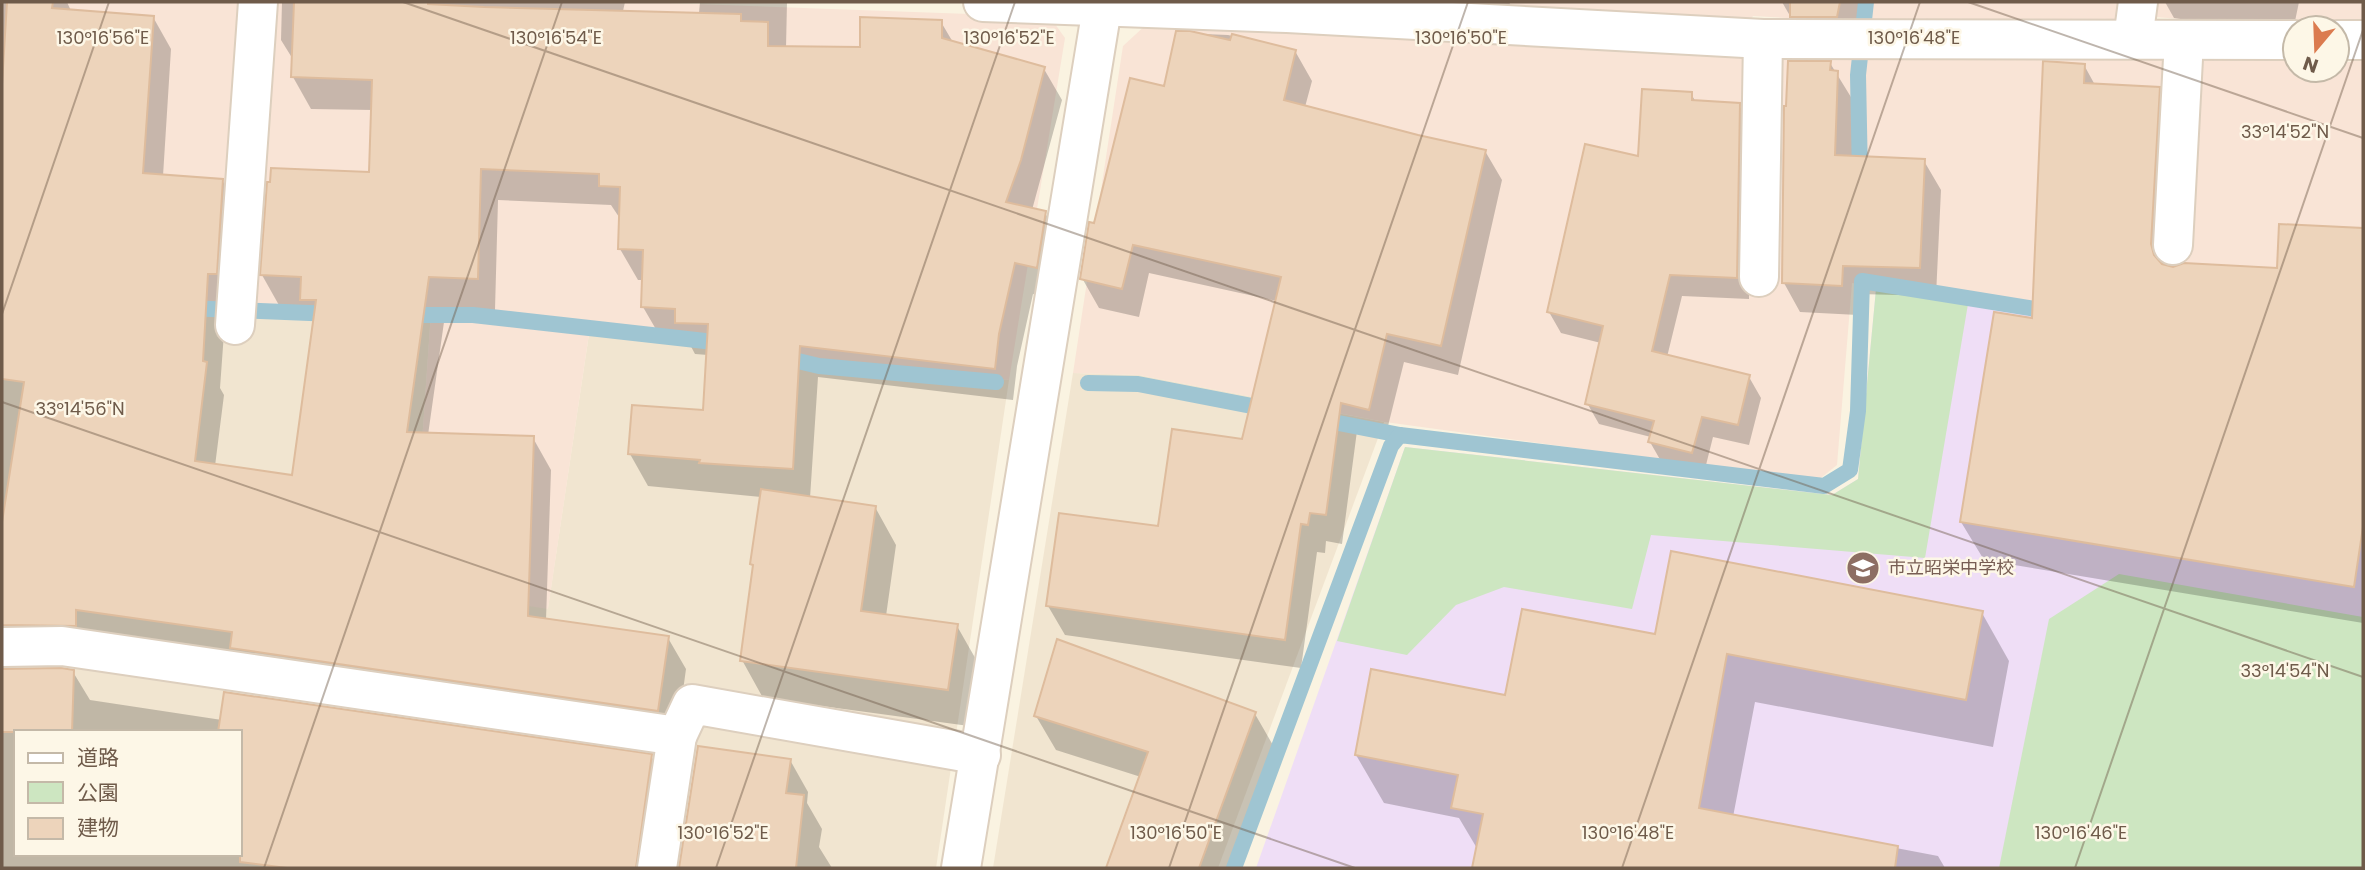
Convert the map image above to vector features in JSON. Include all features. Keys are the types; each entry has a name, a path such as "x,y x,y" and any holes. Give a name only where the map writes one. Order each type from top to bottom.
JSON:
{"street":[{"path":"236,311 258,2"},
{"path":"983,2 1288,7 1763,39 2281,40"},
{"path":"2133,40 2138,2"},
{"path":"961,868 1103,5"},
{"path":"1759,277 1763,39"},
{"path":"2173,245 2184,40"},
{"path":"2,647 62,646 677,736"},
{"path":"657,868 677,736 692,704 981,755"}],"shaded area":[{"path":"2,2 641,2 1050,17 1065,38 1009,380 589,334 548,609 412,588 431,312 47,296 2,289"},
{"path":"1468,2 2363,2 2363,23 2351,25 2351,14 2281,14 2281,28 2122,14 2120,25 1888,24 1753,16 1746,25"},
{"path":"1148,23 1939,60 1941,49 2281,61 2281,84 2351,84 2351,62 2355,57 2363,57 2363,367 1852,283 1837,465 1817,481 1385,422 1139,375 1073,373 1123,46"},
{"path":"2,289 47,296 431,312 412,588 548,608 589,334 1009,380 936,868 2,868"},
{"name":"市立昭栄中学校","path":"1876,289 2363,367 2363,868 1256,868 1405,447 1832,495 1858,479"},
{"path":"1073,373 1139,375 1384,422 1218,868 993,868"}],"green space":[{"path":"1876,289 1968,304 1925,558 1651,535 1632,609 1504,587 1456,605 1407,655 1337,641 1405,447 1832,495 1858,479"},
{"path":"2119,574 2363,617 2363,868 1999,868 2049,619"}],"building":[{"path":"7,2 53,2 52,8 154,16 143,173 223,179 217,274 208,274 203,361 207,362 195,461 292,475 316,300 300,300 301,277 260,275 267,182 270,182 271,168 369,172 372,80 291,77 294,2 428,2 484,7 741,14 741,21 768,22 768,46 860,47 860,17 942,20 942,38 1045,67 1021,160 1006,202 1046,211 1037,268 1015,263 999,334 995,369 800,346 793,469 699,463 700,460 628,454 632,405 703,410 708,324 675,323 675,309 641,307 643,250 618,249 620,187 599,186 599,174 481,169 478,279 429,277 407,432 534,436 528,616 669,636 658,711 230,648 232,632 76,610 76,626 2,625 2,522 24,382 2,379 2,84"},
{"path":"1790,2 1840,2 1837,17 1790,17"},
{"path":"1176,31 1190,31 1230,40 1232,34 1296,50 1284,100 1486,150 1441,346 1387,334 1369,410 1341,403 1326,515 1310,513 1308,525 1301,524 1285,640 1046,606 1059,513 1158,526 1172,429 1242,439 1281,277 1133,245 1122,289 1080,279 1089,222 1094,223 1130,78 1164,86"},
{"path":"1788,61 1831,61 1830,70 1838,71 1835,155 1925,159 1920,268 1843,266 1842,286 1782,283 1784,106"},
{"path":"2043,61 2085,64 2084,83 2160,87 2151,244 2154,255 2162,264 2173,267 2184,263 2277,268 2279,224 2363,228 2363,527 2354,587 1960,522 1994,312 2032,318"},
{"path":"1642,89 1692,92 1692,100 1740,103 1737,278 1670,275 1652,351 1750,375 1738,425 1702,417 1692,453 1648,442 1654,421 1585,404 1603,326 1547,312 1585,144 1638,156"},
{"path":"761,489 876,506 861,611 958,624 948,690 740,661"},
{"path":"1671,551 1983,611 1966,700 1727,654 1699,808 1898,846 1895,868 1472,868 1483,814 1451,808 1458,775 1355,755 1371,669 1505,695 1522,609 1655,634"},
{"path":"1057,639 1256,712 1199,868 1106,868 1148,752 1034,716"},
{"path":"2,669 74,670 72,730 2,732"},
{"path":"224,692 652,754 636,868 287,868 240,862 242,730 218,730"},
{"path":"698,746 791,759 786,793 804,795 796,868 679,868"}],"waterway":[{"path":"1860,177 1858,75 1866,2"},
{"path":"1234,868 1391,446 1400,435 1824,486 1850,470 1858,411 1862,281 2054,312"},
{"path":"185,308 334,314"},
{"path":"402,315 473,315 705,341 728,346"},
{"path":"781,357 819,366 996,382"},
{"path":"1088,383 1138,384 1272,410"},
{"path":"1318,419 1400,435"}],"place":[{"name":"市立昭栄中学校","path":"1863,568"}]}
